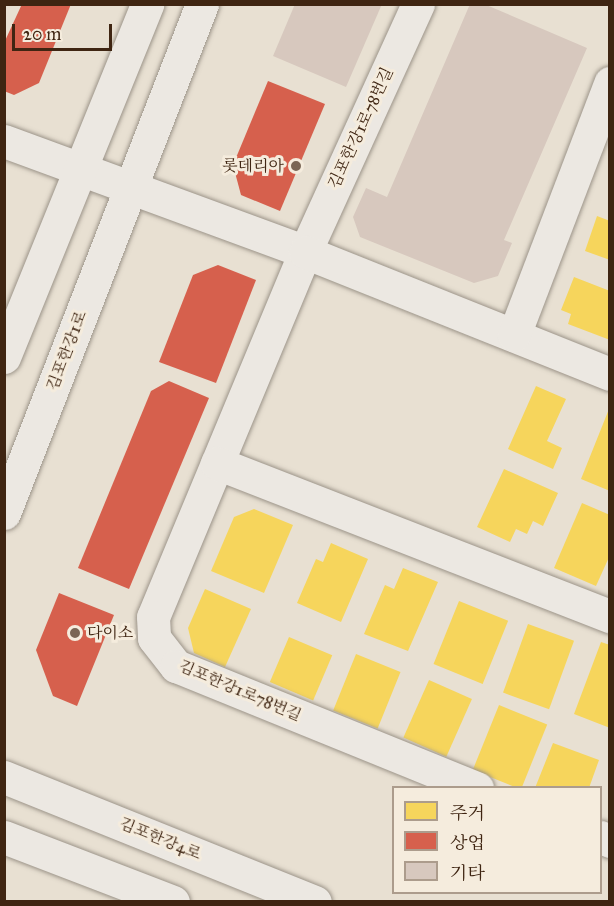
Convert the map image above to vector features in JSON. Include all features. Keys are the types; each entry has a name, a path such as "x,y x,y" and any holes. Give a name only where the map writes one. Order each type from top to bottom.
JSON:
{"street":[{"path":"4,357 147,4"},
{"name":"김포한강1로","path":"4,513 202,4"},
{"name":"김포한강1로78번길","path":"418,4 304,252 153,617 161,653 176,666 472,786"},
{"path":"514,335 609,83"},
{"path":"4,141 79,172 304,252 609,374"},
{"path":"217,463 609,616"},
{"name":"김포한강4로","path":"4,777 315,902"},
{"path":"4,837 173,902"}],"building: 주거":[{"path":"597,216 610,221 610,260 585,251"},
{"path":"574,277 610,291 610,340 568,324 571,314 561,310"},
{"path":"536,386 566,399 547,441 562,448 553,469 508,449"},
{"path":"610,409 610,491 581,479"},
{"path":"504,469 558,493 543,526 533,521 527,534 516,529 510,542 477,527"},
{"path":"582,503 610,515 610,555 596,586 554,568"},
{"path":"254,509 293,525 264,593 211,571 234,517"},
{"path":"331,543 368,559 341,622 297,603 316,559 323,562"},
{"path":"403,568 438,582 408,651 364,634 385,585 394,589"},
{"path":"205,589 251,609 225,667 194,653 188,628"},
{"path":"459,601 508,621 483,684 434,664"},
{"path":"528,624 574,641 549,709 503,693"},
{"path":"289,637 332,655 313,700 270,682"},
{"path":"601,642 610,645 610,728 574,714"},
{"path":"356,654 401,672 378,729 333,711"},
{"path":"429,680 472,699 446,757 403,738"},
{"path":"499,705 547,724 522,786 513,786 473,770"},
{"path":"553,743 599,760 590,786 536,786"}],"building: 상업":[{"path":"22,4 71,4 39,83 14,95 4,91 4,43"},
{"path":"268,81 325,104 280,211 241,195 233,165"},
{"path":"218,265 256,280 216,383 159,362 193,275"},
{"path":"169,381 209,398 129,589 78,568 151,391"},
{"name":"다이소","path":"59,593 114,615 77,706 53,696 36,650"}],"building: 기타":[{"path":"295,4 382,4 346,87 273,56"},
{"path":"470,4 484,4 587,48 504,240 512,243 498,276 474,283 360,237 353,217 366,188 387,197"}],"place":[{"name":"롯데리아","path":"296,166"},
{"name":"다이소","path":"75,633"}]}
